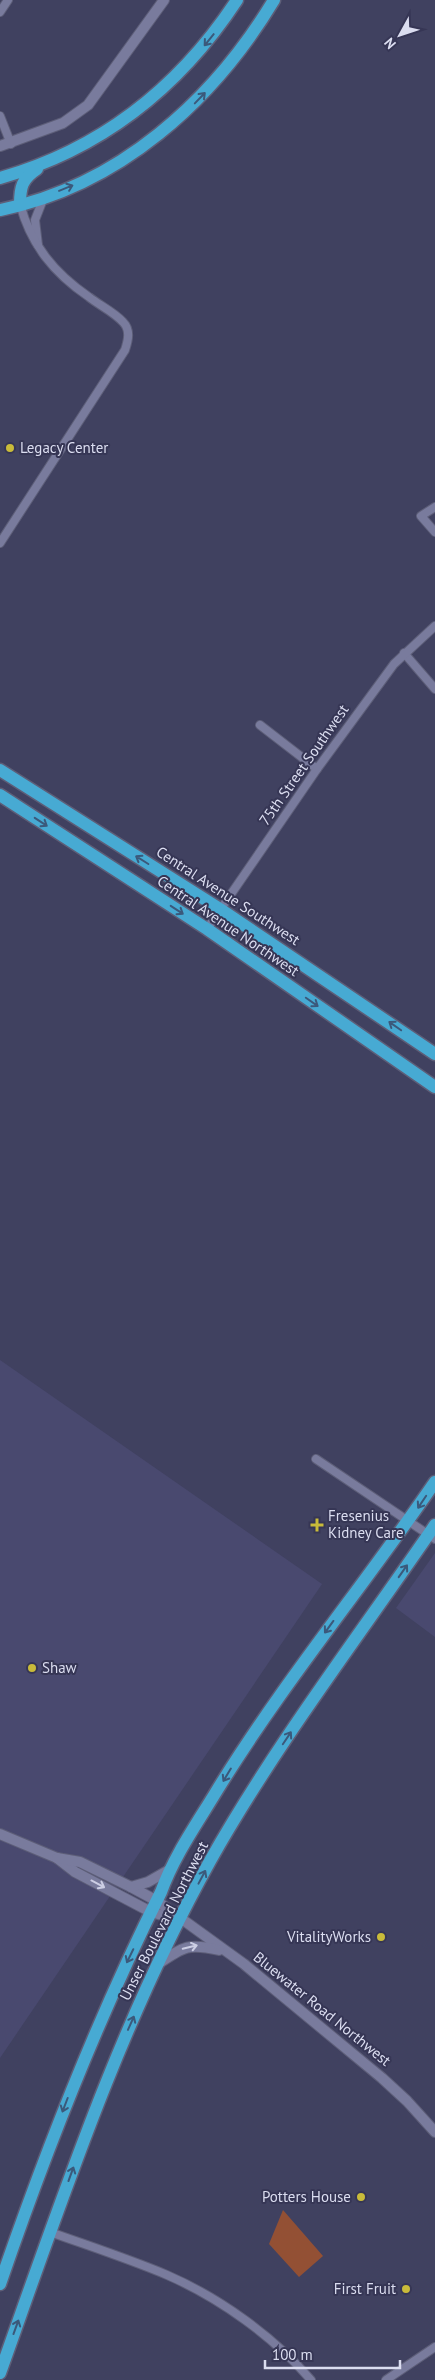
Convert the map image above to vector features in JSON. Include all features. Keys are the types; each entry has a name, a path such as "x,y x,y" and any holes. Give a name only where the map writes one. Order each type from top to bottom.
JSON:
{"main road":[{"path":"20,204 20,188 25,180 46,164 101,135 152,98 179,74 220,26 237,0"},
{"path":"0,210 44,197 99,173 147,143 190,108 229,66 274,0"},
{"path":"0,178 46,164"},
{"name":"Central Avenue Southwest","path":"0,770 220,909 435,1054"},
{"name":"Central Avenue Northwest","path":"0,796 207,929 435,1087"},
{"name":"Unser Boulevard Northwest","path":"0,2284 37,2177 83,2059 154,1907 169,1870 241,1752 297,1671 435,1482"},
{"name":"Unser Boulevard Northwest","path":"0,2373 110,2071 179,1920 215,1854 262,1775 433,1533"}],"street":[{"path":"0,12 8,0"},
{"path":"0,146 11,144 63,123 88,105 164,0"},
{"path":"0,116 11,144"},
{"path":"38,245 34,220 44,197"},
{"path":"0,543 125,350 129,336 124,322 66,280 47,259 26,226 20,204"},
{"path":"435,506 421,516 435,532"},
{"name":"75th Street Southwest","path":"207,929 317,769 404,653 435,626"},
{"path":"404,653 435,689"},
{"path":"260,725 317,769"},
{"path":"316,1458 408,1521 433,1533"},
{"name":"Bluewater Road Northwest","path":"0,1834 57,1858 80,1862 131,1887 154,1907"},
{"name":"Bluewater Road Northwest","path":"57,1858 75,1872 179,1920 226,1952 292,2002 382,2078 407,2101 435,2132"},
{"path":"131,1887 148,1882 169,1870"},
{"path":"158,1964 184,1948 197,1945 226,1952"},
{"path":"50,2232 169,2276 201,2293 235,2313 298,2364 311,2380"},
{"path":"386,2380 435,2347"}],"shaded area":[{"path":"0,1360 322,1584 0,2058"},
{"path":"435,1553 435,1637 396,1608"},
{"path":"283,2210 323,2256 299,2277 269,2244"}],"place":[{"name":"Legacy Center","path":"10,448"},
{"name":"Fresenius Kidney Care","path":"317,1525"},
{"name":"Shaw","path":"32,1668"},
{"name":"VitalityWorks","path":"381,1937"},
{"name":"Potters House","path":"361,2197"},
{"name":"First Fruit","path":"406,2289"}]}
